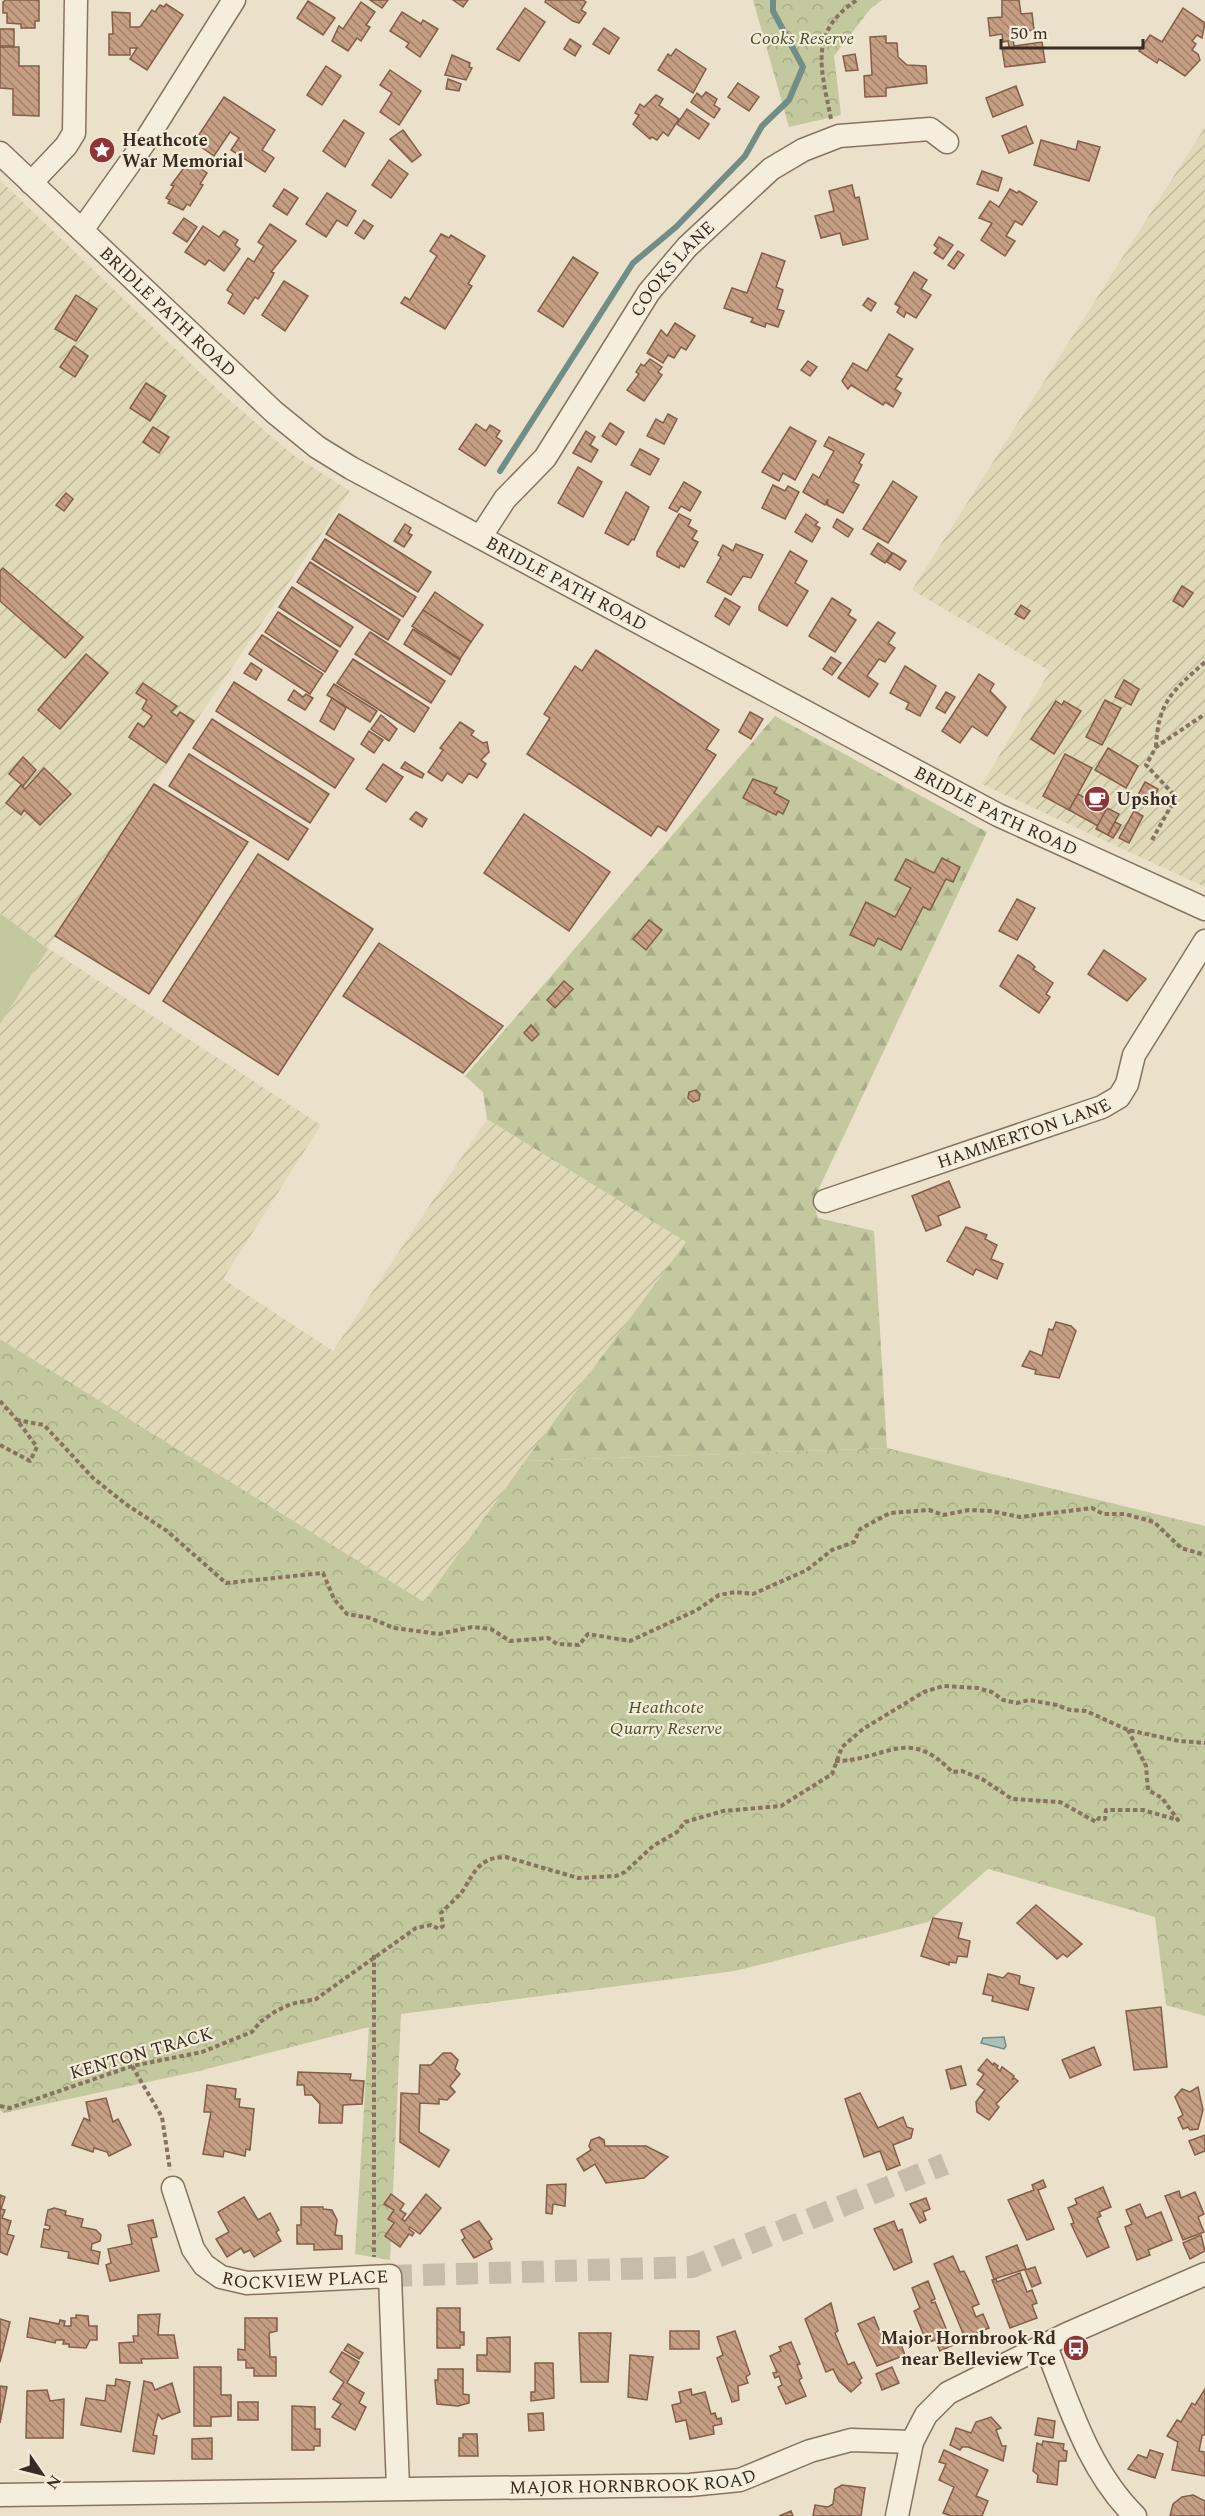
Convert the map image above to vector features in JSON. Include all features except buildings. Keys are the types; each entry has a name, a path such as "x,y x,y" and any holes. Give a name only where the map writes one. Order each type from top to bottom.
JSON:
{"street":[{"path":"31,183 66,147 74,133 76,0"},
{"path":"82,230 144,143 234,0"},
{"name":"COOKS LANE","path":"481,536 506,499 545,458 649,292 687,247 771,169 803,150 839,136 930,129 947,142"},
{"name":"BRIDLE PATH ROAD","path":"0,153 274,412 317,447 351,468 998,815 1205,909"},
{"name":"HAMMERTON LANE","path":"825,1201 1102,1107 1119,1097 1127,1084 1134,1055 1205,941"},
{"name":"ROCKVIEW PLACE","path":"173,2188 193,2249 204,2265 221,2277 247,2283 390,2276 398,2488"},
{"path":"897,2516 912,2442 926,2415 948,2392 1045,2344 1205,2274"},
{"path":"1045,2344 1093,2462 1119,2500 1135,2516"},
{"name":"MAJOR HORNBROOK ROAD","path":"0,2495 724,2483 740,2480 832,2444 851,2440 912,2442"}],"path":[{"path":"839,136 831,118 821,68 823,39 838,13 857,0"},
{"path":"1152,840 1176,797 1146,765 1156,747 1157,724 1168,696 1205,662"},
{"path":"1156,747 1205,714"},
{"path":"0,1401 37,1447 30,1461 0,1445"},
{"path":"17,1420 44,1425 93,1478 127,1505 167,1531 226,1583 323,1573 334,1599 347,1614 370,1618 394,1628 440,1634 472,1627 491,1629 510,1641 548,1638 557,1644 579,1645 588,1634 630,1641 687,1615 719,1595 735,1592 753,1594 807,1570 832,1550 854,1542 860,1529 890,1513 929,1510 943,1515 969,1510 990,1511 1020,1517 1092,1508 1104,1514 1125,1514 1154,1522 1181,1548 1205,1555"},
{"path":"1128,1730 1146,1766 1148,1790 1162,1798 1178,1820 1128,1808 1106,1810 1105,1819 1099,1818 1096,1822 1060,1802 1012,1799 982,1779 962,1771 952,1772 941,1760 921,1747 884,1750 855,1761 835,1761 842,1747 863,1729 924,1692 943,1686 978,1688 1017,1703 1029,1700 1086,1712 1128,1730 1179,1741 1205,1743"},
{"name":"KENTON TRACK","path":"0,2106 10,2108 132,2066 177,2055 202,2052 252,2032 260,2022 276,2011 291,2004 316,1999 374,1955 410,1935 416,1928 431,1925 439,1929 443,1926 441,1913 463,1890 479,1864 494,1857 506,1857 578,1878 616,1876 625,1872 653,1846 677,1832 685,1821 723,1811 781,1806 832,1774 835,1761"},
{"path":"374,1955 374,2257 390,2276"},
{"path":"132,2066 162,2117 173,2188"}],"shaded area":[{"path":"1205,127 1205,887 982,784 1050,671 912,590"},
{"path":"0,180 218,390 293,455 350,491 154,784 48,948 321,1125 223,1279 333,1351 487,1119 686,1242 424,1602 0,1339 0,1024 48,949 0,913"}],"green space":[{"name":"Cooks Reserve","path":"753,0 882,0 871,8 834,56 841,115 789,127"},
{"path":"775,716 987,832 813,1201 818,1218 874,1231 887,1448 525,1461 686,1242 487,1119 483,1092 465,1076"},
{"path":"0,913 48,949 0,1024"},
{"name":"Heathcote Quarry Reserve","path":"0,1339 424,1602 525,1461 887,1448 1205,1526 1205,2016 1166,2005 1155,1917 988,1869 928,1922 735,1971 401,2014 390,2260 355,2254 369,2027 199,2071 4,2113 0,2110"}],"water":[{"path":"1004,2037 1006,2046 1004,2049 981,2043 983,2038"}],"waterway":[{"path":"500,471 633,263 676,227 745,156 762,126 789,100 803,67 773,11 773,0"}],"tunnel":[{"path":"390,2276 692,2267 945,2164"}],"place":[{"name":"Heathcote War Memorial","path":"102,150"},
{"name":"Upshot","path":"1097,799"},
{"name":"Major Hornbrook Rd near Belleview Tce","path":"1076,2348"}]}
